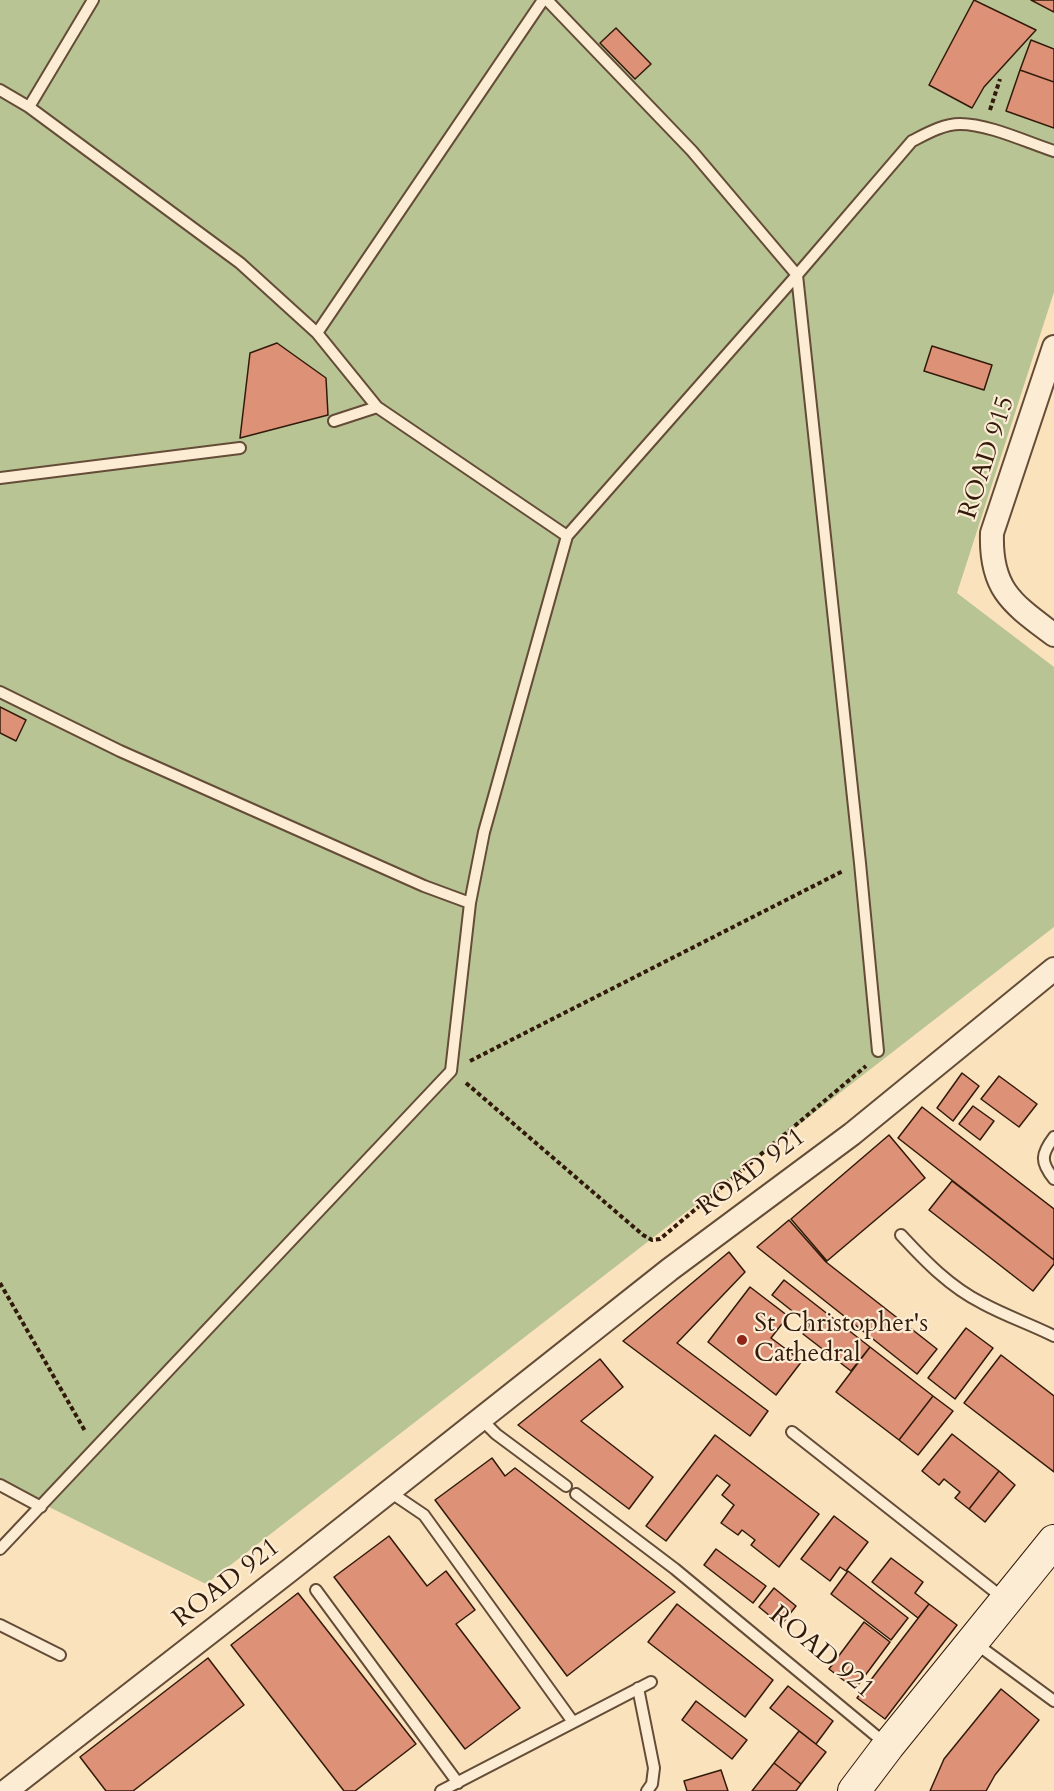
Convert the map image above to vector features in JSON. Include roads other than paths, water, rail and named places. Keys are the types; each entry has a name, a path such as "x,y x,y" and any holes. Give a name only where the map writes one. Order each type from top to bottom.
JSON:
{"main road":[{"path":"854,1791 1054,1541"}],"street":[{"name":"ROAD 915","path":"1054,347 992,533 992,549 993,565 1006,595 1017,607 1054,635"},
{"name":"ROAD 921","path":"6,1791 390,1492 669,1270 852,1134 1054,969"}],"lane":[{"path":"29,107 93,0"},
{"path":"317,333 548,3 564,0"},
{"path":"548,3 692,151 797,275 878,1052"},
{"path":"0,90 29,107 240,263 317,333 377,406 567,536"},
{"path":"0,1549 451,1071 470,903 484,832 567,536 912,141 935,130 959,123 984,128 1054,151"},
{"path":"334,421 377,406"},
{"path":"0,478 240,448"},
{"path":"0,692 120,751 424,886 470,903"},
{"path":"1054,1137 1044,1150 1043,1162 1054,1179"},
{"path":"901,1235 924,1261 951,1283 980,1302 1054,1336"},
{"path":"481,1419 496,1434 566,1486"},
{"path":"792,1432 1006,1600"},
{"path":"0,1485 41,1507"},
{"path":"390,1492 424,1515 573,1722"},
{"name":"ROAD 921","path":"576,1494 675,1569 888,1746"},
{"path":"316,1590 458,1783"},
{"path":"0,1625 60,1654"},
{"path":"973,1641 1054,1701"},
{"path":"441,1791 651,1682"},
{"path":"638,1688 654,1768 652,1784 647,1791"}],"place":[{"name":"St Christopher's Cathedral","path":"742,1340"}]}
